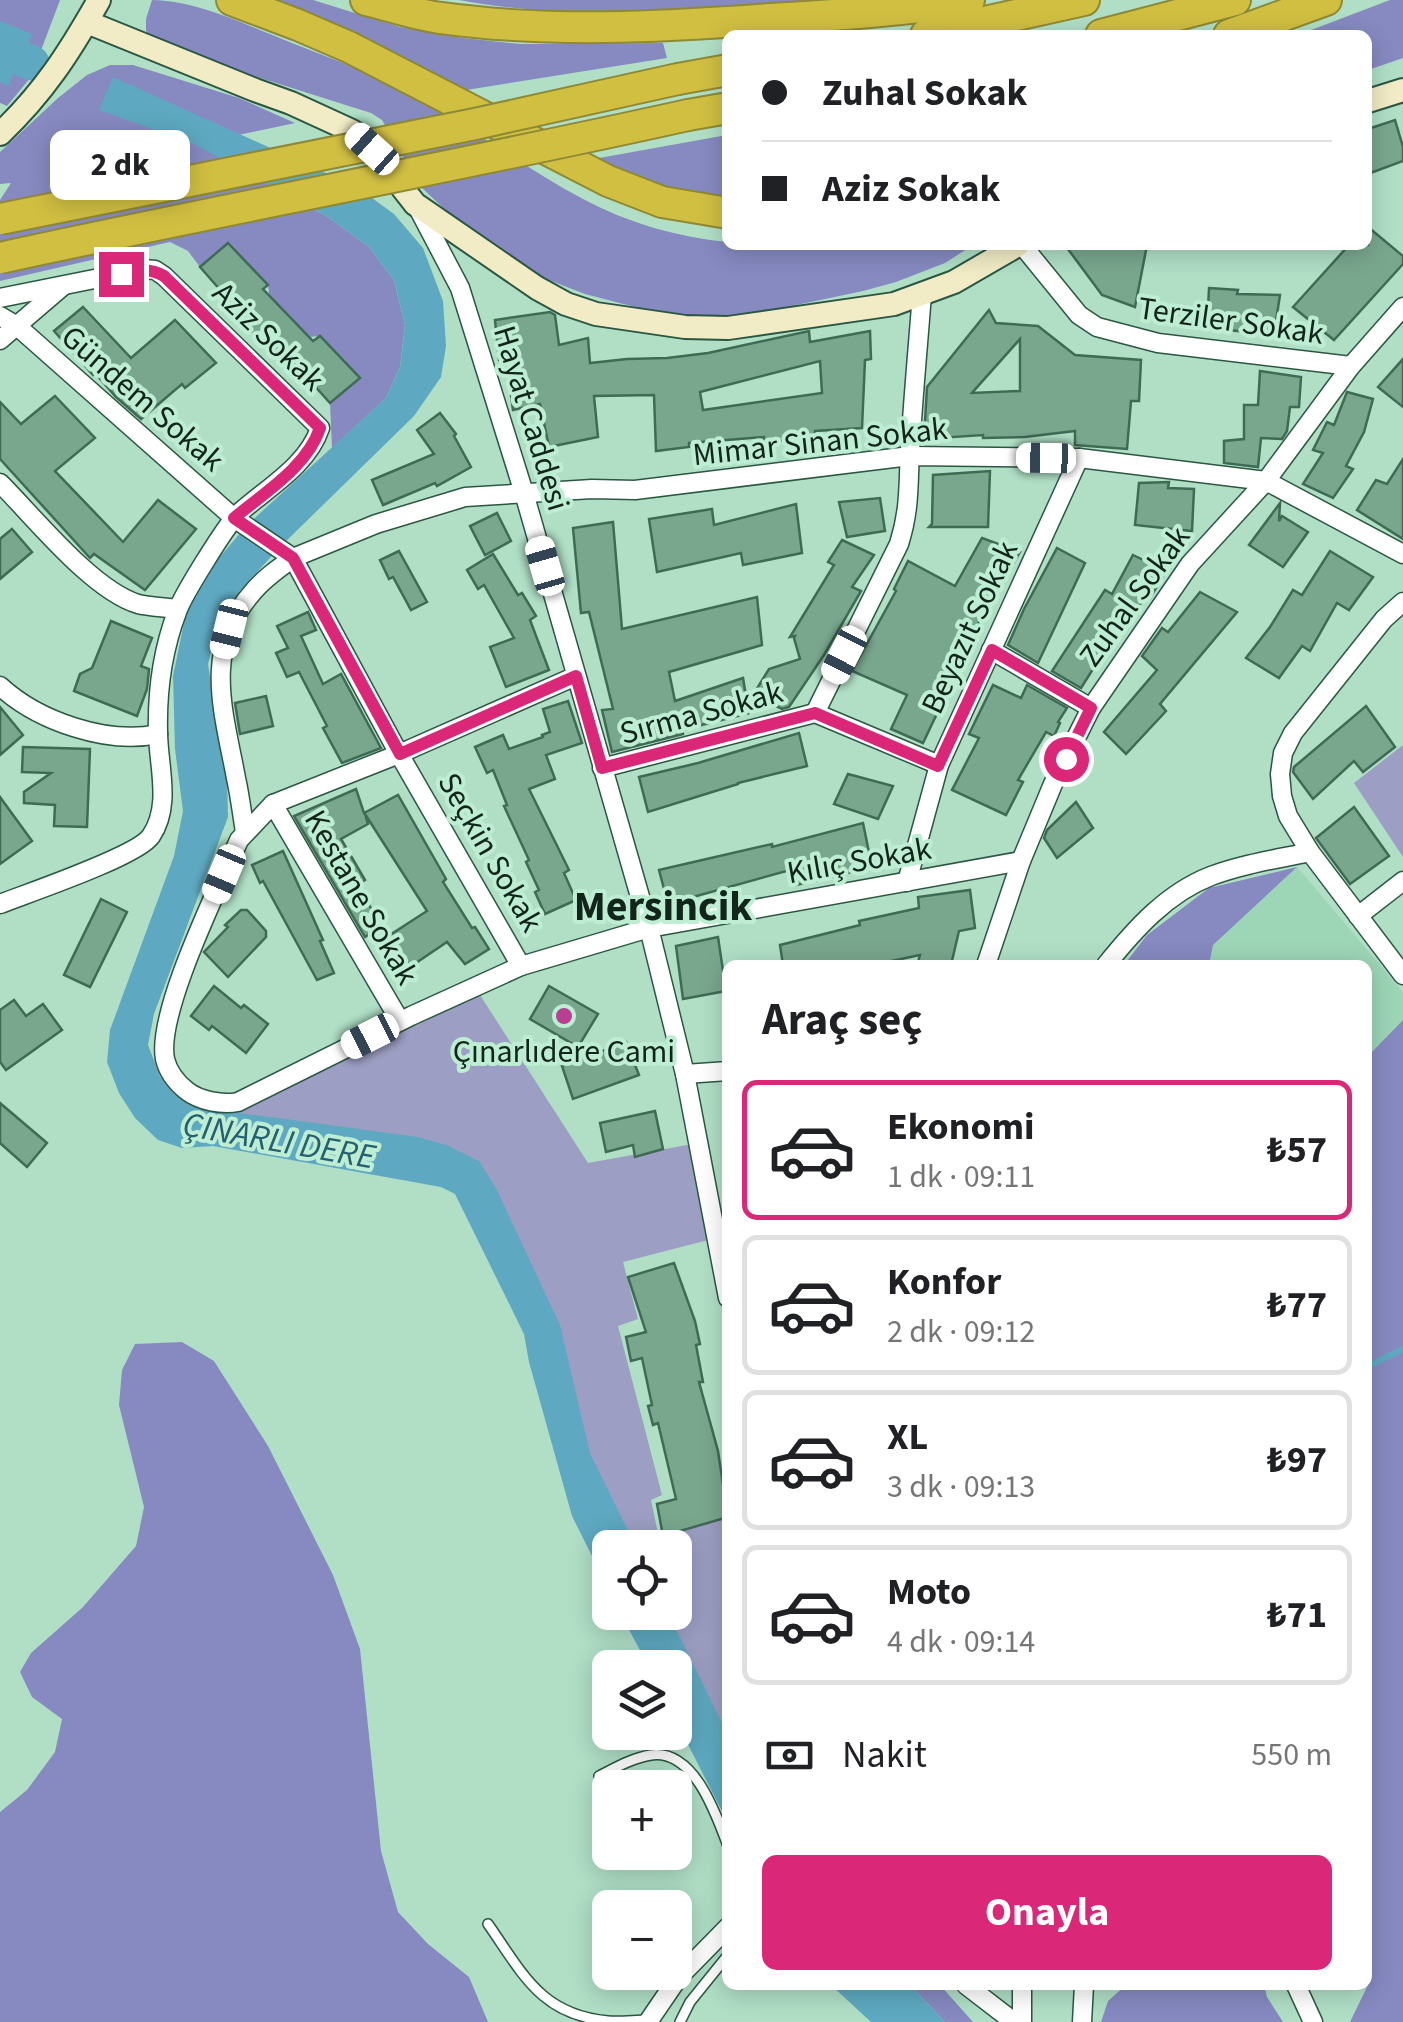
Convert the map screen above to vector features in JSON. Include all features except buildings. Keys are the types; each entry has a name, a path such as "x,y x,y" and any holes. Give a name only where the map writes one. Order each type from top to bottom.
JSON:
{"highway":[{"path":"232,0 349,48 608,181 662,202 722,212"},
{"path":"366,0 437,18 529,27 588,27 795,18 914,9 969,0"},
{"path":"955,30 1084,0"},
{"path":"1121,30 1235,0"},
{"path":"1242,30 1326,0"},
{"path":"0,219 722,71"},
{"path":"0,258 722,109"}],"street":[{"path":"0,134 62,64 93,7 255,90 292,102 352,131 372,149 415,204 537,288 596,314 685,328 728,328 894,304 954,282 1011,250"},
{"path":"1372,101 1403,90"},
{"name":"Hayat Caddesi","path":"415,204 460,288 524,494 649,928 685,1074 722,1259"},
{"name":"Terziler Sokak","path":"1024,250 1079,315 1097,327 1158,343 1350,366"},
{"name":"Aziz Sokak","path":"0,298 155,270 320,428 310,448 240,522 177,609 162,670 158,734 163,776 153,834 143,846 0,904"},
{"name":"Aziz Sokak","path":"0,340 63,286"},
{"name":"Sırma Sokak","path":"815,713 899,544 906,521 922,294"},
{"name":"Zuhal Sokak","path":"988,960 1021,861 1091,708 1190,564 1266,481 1350,366 1403,307"},
{"name":"Gündem Sokak","path":"0,316 240,522 286,553"},
{"name":"Mimar Sinan Sokak","path":"245,832 220,683 229,629 253,590 286,553 465,497 635,490 910,456 1080,458 1266,481 1403,554"},
{"name":"Beyazıt Sokak","path":"907,882 938,766 1080,458"},
{"path":"0,482 92,577 110,590 138,604 177,609"},
{"name":"Seçkin Sokak","path":"286,553 522,966"},
{"path":"1403,602 1384,618 1293,733 1283,752 1280,774 1288,816 1310,852 1403,974"},
{"path":"992,650 1091,708"},
{"path":"272,804 400,754 576,676"},
{"path":"0,686 21,704 73,726 120,738 158,734"},
{"name":"Sırma Sokak","path":"602,768 815,713 938,766"},
{"name":"Kılıç Sokak","path":"272,804 239,840 178,984 164,1046 168,1068 194,1096 229,1104 522,966 649,928 1021,861"},
{"name":"Kestane Sokak","path":"272,804 400,1021"},
{"path":"1110,960 1129,937 1181,891 1231,869 1310,852"},
{"path":"1358,916 1403,881"},
{"path":"685,1074 722,1071"},
{"path":"648,2021 678,1978 722,1933"},
{"path":"972,1990 1014,2022"},
{"path":"1022,1990 1022,2022"},
{"path":"1082,2022 1084,1990"},
{"path":"1298,1990 1313,2022"}],"lane":[{"path":"611,1770 653,1754 667,1756 688,1770"},
{"path":"692,1774 722,1830"},
{"path":"488,1924 532,1988 549,2002 607,2021 648,2021"},
{"path":"680,2022 690,2002 722,1962"}],"shaded area":[{"path":"0,0 60,0 31,77 7,106 0,103"},
{"path":"152,0 182,4 214,12 349,65 404,90 583,199 653,228 722,241 722,250 965,250 945,263 896,282 734,318 677,318 585,294 546,279 456,220 422,188 382,120 371,113 178,52 154,41 146,31"},
{"path":"265,0 313,0 400,27 463,38 520,44 663,43 667,58 460,91"},
{"path":"459,0 850,0 605,13"},
{"path":"1390,0 1403,0 1403,58 1372,69 1372,30 1311,30"},
{"path":"110,65 133,65 239,98 295,123 196,144 328,217 369,247 394,280 405,325 400,367 386,398 332,448 330,403 359,378 320,336 309,337 229,243 200,267 188,251 170,242 0,281 0,200 11,183 0,184 0,152 87,75"},
{"path":"722,136 722,205 690,202 588,160"},
{"path":"1403,745 1403,857 1354,783"},
{"path":"1297,867 1403,992 1403,1020 1372,1052 1372,960 1210,960 1213,945"},
{"path":"1297,867 1213,945 1210,960 1128,960 1147,935 1209,888"},
{"path":"480,995 588,1163 698,1143 716,1238 623,1262 638,1319 618,1326 662,1495 651,1500 657,1530 609,1530 471,1191 191,1132"},
{"path":"1403,1020 1403,2022 1350,2022 1366,1990 1372,1990 1372,1052"},
{"path":"182,1342 214,1361 268,1446 333,1575 360,1649 381,1851 398,1912 428,1944 469,1977 488,2022 0,2022 0,1812 27,1790 55,1752 62,1719 32,1697 20,1672 31,1653 83,1607 136,1546 144,1507 119,1405 122,1370 135,1344"},
{"path":"722,1519 722,1759 692,1699 692,1650 668,1650 658,1630 692,1630 692,1530 686,1530"},
{"path":"915,1990 944,1990 973,2022 945,2022"},
{"path":"1120,1990 1265,1990 1283,2022 1101,2022 1108,2001"}],"water":[{"path":"0,21 32,34 8,86 0,82"},
{"name":"ÇINARLI DERE","path":"113,77 357,187 394,214 423,248 443,301 446,346 441,377 414,416 240,591 216,632 208,664 227,781 228,817 154,1014 148,1045 160,1076 175,1094 191,1104 418,1137 479,1161 496,1188 560,1325 590,1453 628,1530 592,1530 592,1556 572,1516 524,1334 455,1194 441,1187 213,1146 182,1148 158,1140 135,1118 119,1093 107,1062 110,1030 174,856 183,811 175,749 173,676 186,613 219,558 246,526 386,398 400,367 405,325 394,280 369,247 328,217 194,144 99,110"},
{"path":"629,1630 676,1630 686,1650 640,1650"},
{"path":"692,1662 722,1723 722,1811 691,1750"},
{"path":"836,1990 915,1990 945,2022 871,2022"}],"waterway":[{"path":"0,49 32,63"},
{"path":"1372,1364 1403,1349"}],"place":[{"name":"Çınarlıdere Cami","path":"564,1016"}],"district":[{"name":"Mersincik","path":"663,905"}],"route":[{"path":"121,274 144,269 164,276 320,428 296,464 234,518 293,558 400,754 576,676 602,768 815,713 938,766 992,650 1091,708 1066,759"}]}
